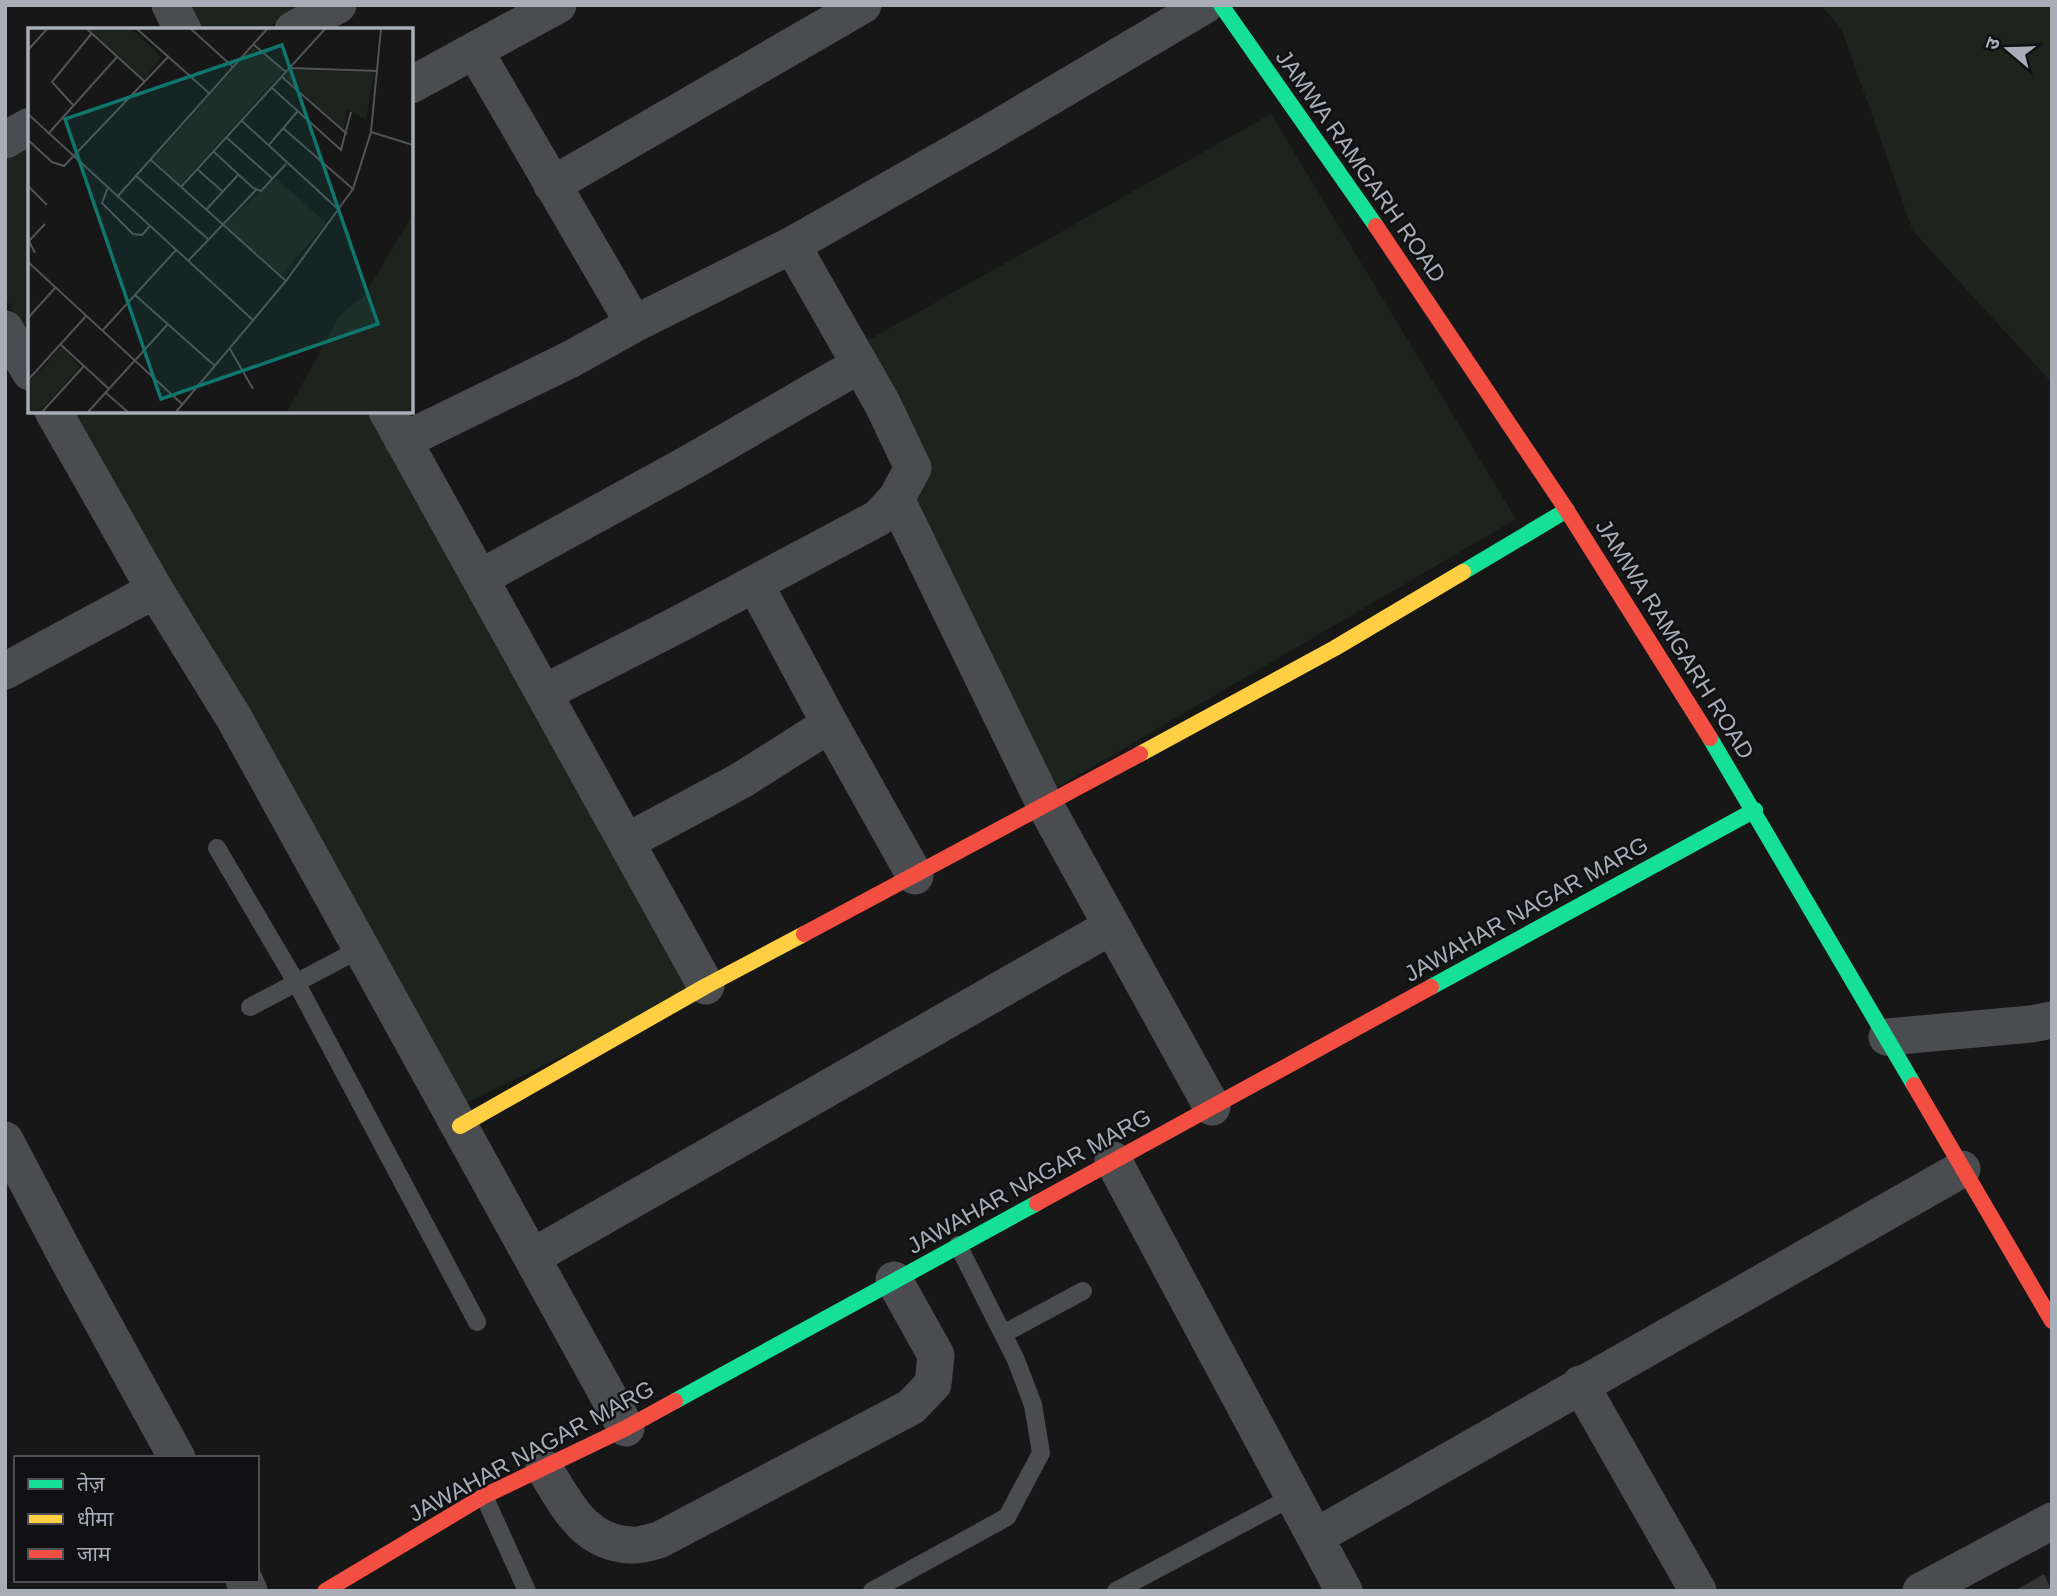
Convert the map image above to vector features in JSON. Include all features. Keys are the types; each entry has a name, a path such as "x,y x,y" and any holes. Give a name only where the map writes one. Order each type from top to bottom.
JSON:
{"street":[{"path":"170,5 182,28"},
{"path":"297,28 338,5"},
{"path":"413,84 558,5"},
{"path":"552,185 863,5"},
{"path":"706,986 395,426 571,359 792,244 989,133 1205,5"},
{"name":"JAMWA RAMGARH ROAD","path":"1221,5 1411,278 1567,510 1755,810 2052,1321"},
{"path":"475,51 634,324"},
{"path":"5,140 28,127"},
{"path":"544,694 878,518 896,499 913,468 882,403 792,244"},
{"path":"5,329 28,370"},
{"path":"480,578 688,464 859,365"},
{"path":"5,390 28,375"},
{"path":"53,413 155,590 234,718 626,1428"},
{"path":"896,499 1045,805 1212,1107"},
{"path":"460,1126 706,986 1335,648 1567,510"},
{"path":"755,584 915,876"},
{"path":"5,671 155,590"},
{"path":"626,842 740,781 830,724"},
{"name":"JAWAHAR NAGAR MARG","path":"330,1589 484,1496 626,1428 1755,810"},
{"path":"532,1257 1112,926"},
{"path":"1887,1037 2052,1020"},
{"path":"5,1140 176,1456"},
{"path":"1113,1160 1344,1591"},
{"path":"1315,1537 1962,1169"},
{"path":"544,1468 577,1520 601,1539 632,1545 659,1540 911,1407 933,1384 936,1355 894,1280"},
{"path":"1580,1384 1698,1591"},
{"path":"1921,1591 2052,1521"}],"lane":[{"path":"216,848 296,982 477,1322"},
{"path":"250,1007 362,948"},
{"path":"872,1591 1007,1517 1041,1453 1032,1405 1016,1360 958,1245"},
{"path":"1003,1334 1083,1291"},
{"path":"484,1496 527,1591"},
{"path":"1116,1591 1293,1496"}],"shaded area":[{"path":"184,5 308,5 268,28 197,28"},
{"path":"1821,5 2052,5 2052,383 1913,231 1842,30"},
{"path":"1271,114 1516,519 1051,791 909,498 865,342"},
{"path":"28,140 28,337 5,297 5,156"},
{"path":"71,413 373,413 694,993 464,1104"}],"building":[{"path":"2044,1574 2052,1591 2014,1591"}],"traffic: fast":[{"path":"1221,5 1376,226"},
{"path":"1463,572 1567,510"},
{"path":"1710,738 1914,1085"},
{"path":"1431,987 1755,810"},
{"path":"675,1401 1037,1203"}],"traffic: slow":[{"path":"1140,754 1335,648 1463,572"},
{"path":"460,1126 706,986 804,934"}],"traffic: jam":[{"path":"1376,226 1566,509 1710,738"},
{"path":"804,934 1140,754"},
{"path":"1037,1203 1431,987"},
{"path":"1914,1085 2052,1321"},
{"path":"325,1591 484,1496 626,1428 675,1401"}]}
